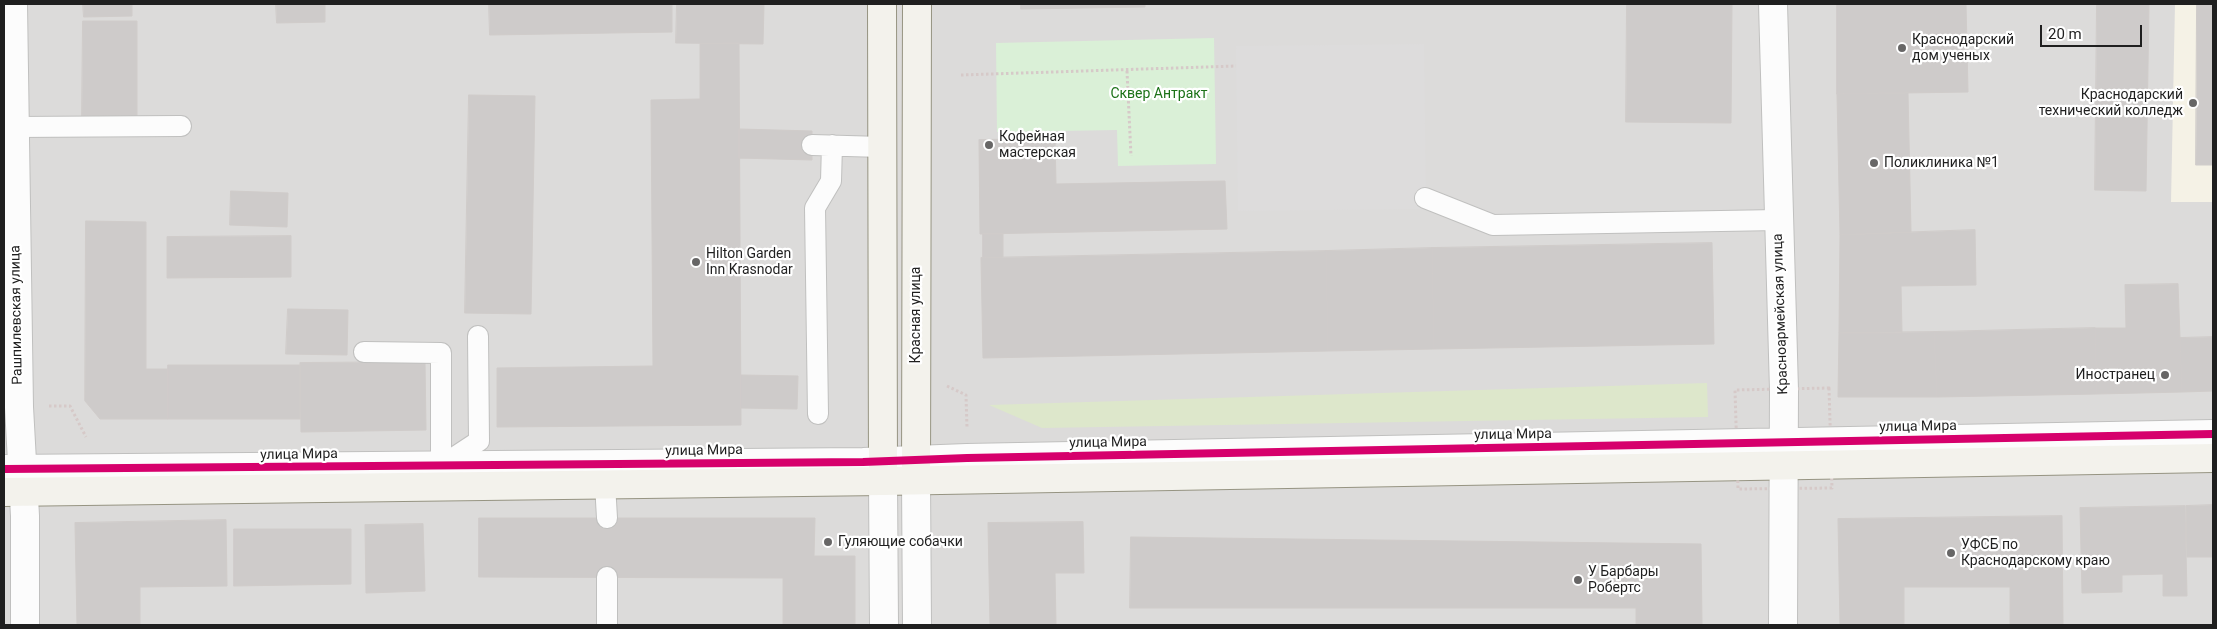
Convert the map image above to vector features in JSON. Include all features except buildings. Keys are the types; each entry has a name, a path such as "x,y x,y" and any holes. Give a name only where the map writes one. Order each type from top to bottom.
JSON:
{"main road":[{"path":"882,4 883,471"},
{"name":"Красная улица","path":"916,470 917,4"},
{"name":"улица Мира","path":"14,481 441,476 605,484 916,470 1784,454 2213,458"}],"street":[{"name":"Рашпилевская улица","path":"13,4 19,407 14,481 25,625"},
{"name":"Красноармейская улица","path":"1772,4 1784,454 1783,625"},
{"name":"улица Мира","path":"1784,454 2213,434"},
{"name":"Красная улица","path":"916,470 917,625"},
{"name":"улица Мира","path":"441,476 883,471"},
{"path":"883,471 884,625"}],"lane":[{"path":"15,127 181,126"},
{"path":"818,414 815,208 832,181 822,145 882,148"},
{"path":"1426,198 1493,225 1778,220"},
{"path":"441,476 479,441 478,336"},
{"path":"364,352 441,353 441,476"},
{"path":"605,484 607,518"},
{"path":"607,625 608,577"}],"path":[{"path":"961,75 1236,66"},
{"path":"1127,71 1131,156"}],"shaded area":[{"path":"4,4 2213,4 2213,625 4,625"},
{"name":"Краснодарский технический колледж","path":"2175,4 2213,4 2213,202 2171,202"},
{"path":"1424,44 1426,209 1238,211 1236,46"}],"green space":[{"name":"Сквер Антракт","path":"1214,38 1216,164 1118,166 1117,130 997,132 996,43"},
{"path":"1707,383 1708,417 1042,428 989,405"}],"cycle path":[{"path":"4,469 863,462 967,458 2213,434"}],"place":[{"name":"Краснодарский дом ученых","path":"1902,48"},
{"name":"Краснодарский технический колледж","path":"2193,103"},
{"name":"Кофейная мастерская","path":"989,145"},
{"name":"Поликлиника №1","path":"1874,163"},
{"name":"Hilton Garden Inn Krasnodar","path":"696,262"},
{"name":"Иностранец","path":"2165,375"},
{"name":"Гуляющие собачки","path":"828,542"},
{"name":"УФСБ по Краснодарскому краю","path":"1951,553"},
{"name":"У Барбары Робертс","path":"1578,580"}]}
